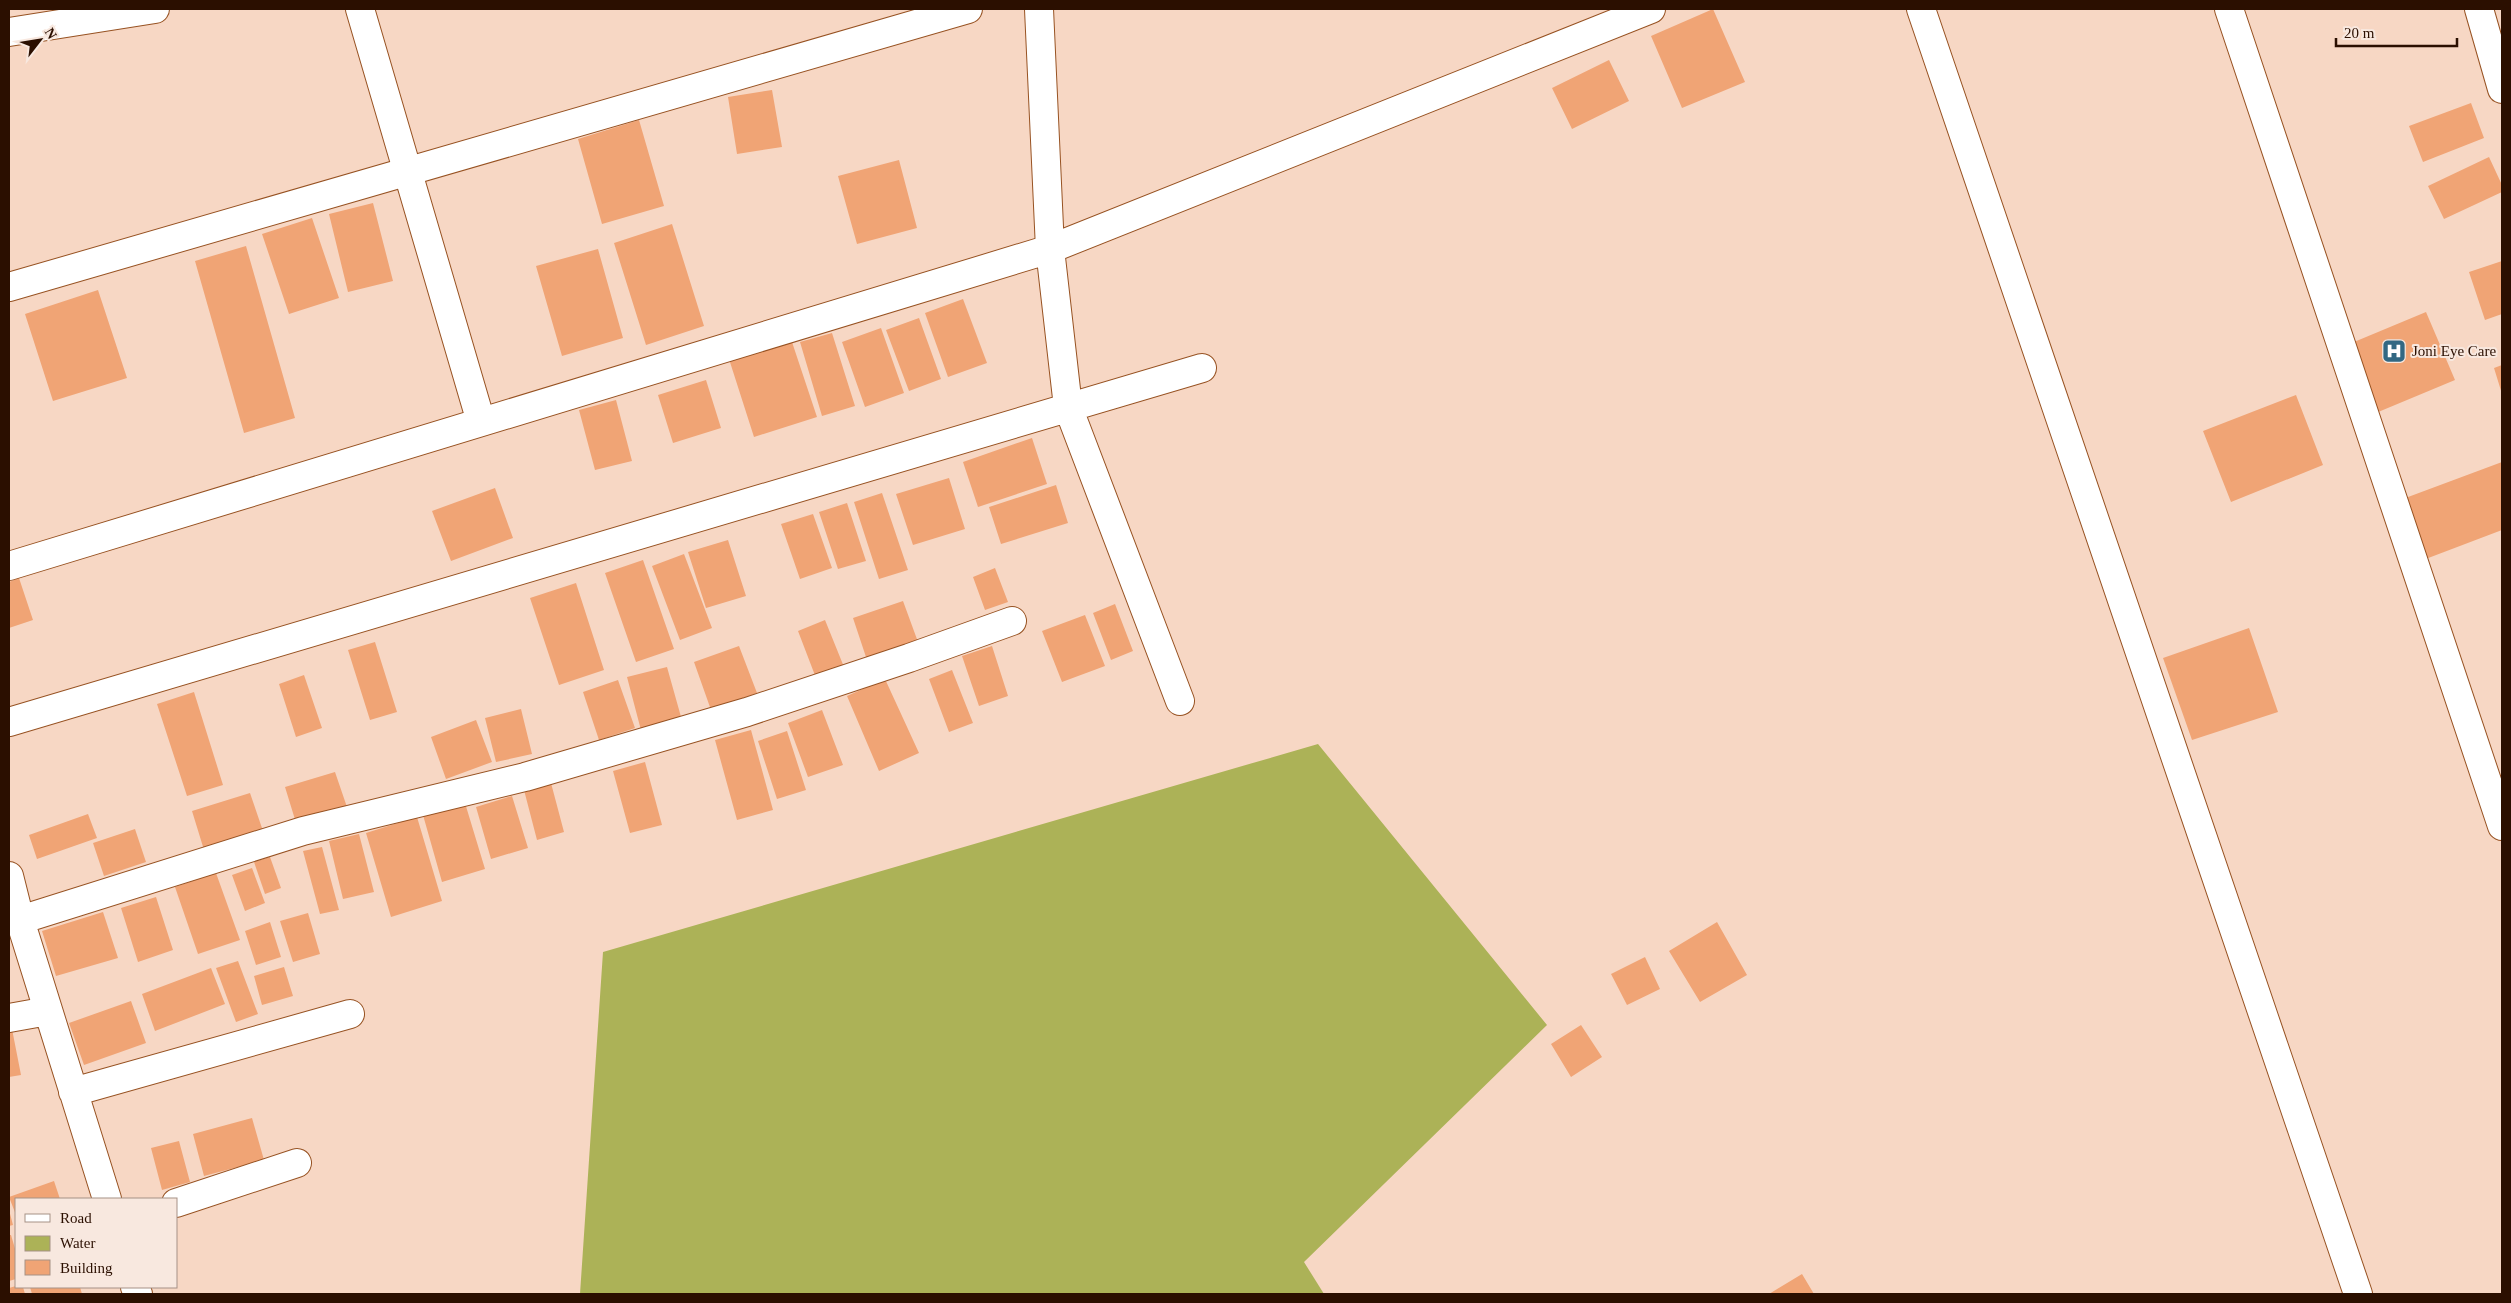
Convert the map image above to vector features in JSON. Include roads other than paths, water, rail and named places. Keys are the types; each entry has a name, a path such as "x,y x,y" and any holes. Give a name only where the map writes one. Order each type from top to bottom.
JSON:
{"street":[{"path":"9,32 155,9"},
{"path":"360,9 482,422"},
{"path":"9,287 968,9"},
{"path":"1039,9 1050,249 1068,407 1180,701"},
{"path":"9,566 1050,249 1651,9"},
{"path":"1921,9 2358,1294"},
{"path":"2229,9 2502,826"},
{"path":"2479,9 2502,89"},
{"path":"9,722 1202,368"},
{"path":"20,920 303,831 525,777 747,712 909,658 1012,621"},
{"path":"9,876 20,920 107,1198"},
{"path":"9,1018 48,1012"},
{"path":"73,1092 350,1014"},
{"path":"178,1203 297,1163"}],"water":[{"path":"1318,744 1547,1025 1304,1262 1324,1294 580,1294 603,952"}],"place":[{"name":"Joni Eye Care","path":"2394,351"}]}
